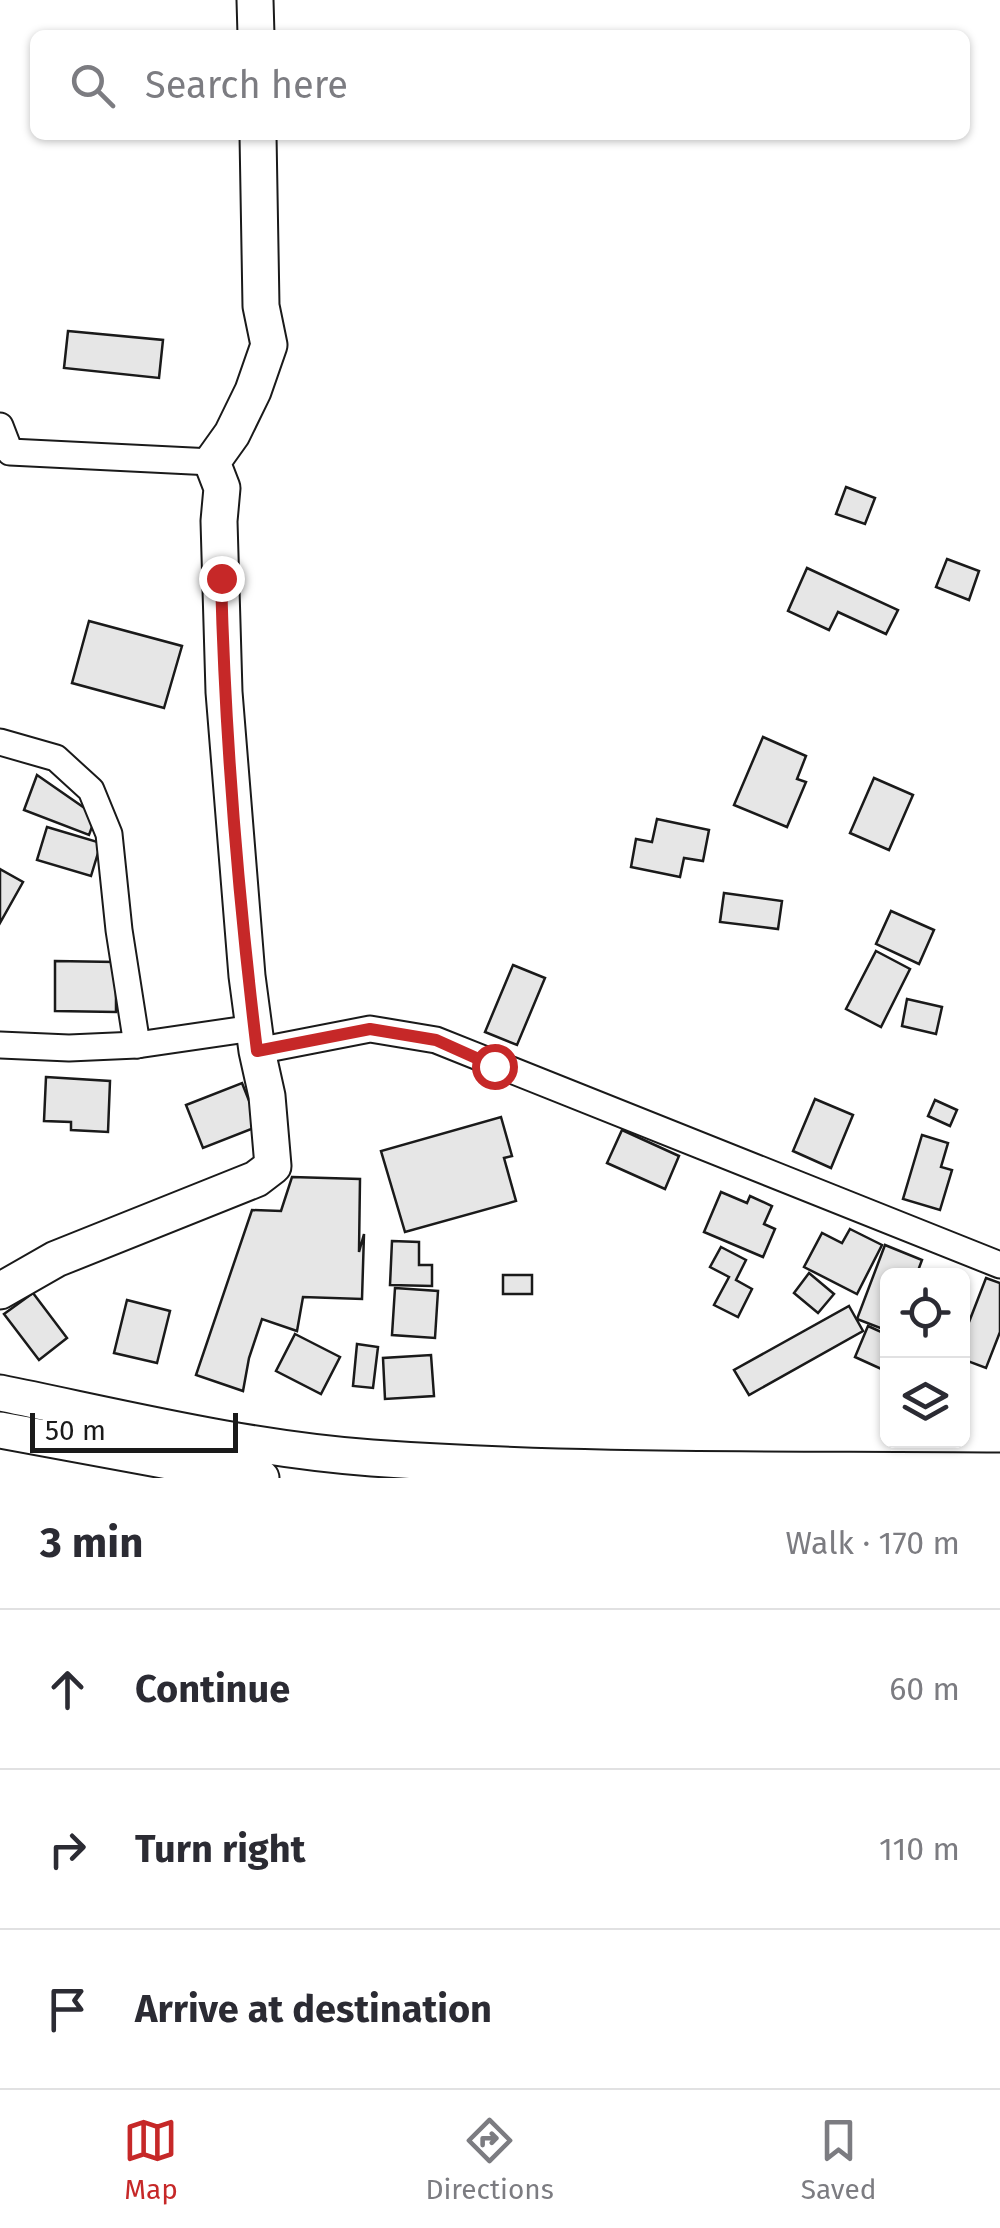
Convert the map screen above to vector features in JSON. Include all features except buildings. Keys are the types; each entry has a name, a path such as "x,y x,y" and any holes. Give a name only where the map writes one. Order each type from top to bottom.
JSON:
{"main road":[{"path":"255,0 256,30"},
{"path":"0,1290 56,1259 256,1180 274,1166 268,1096 255,1040 224,692 219,521 222,488 212,462 239,420 269,345 261,306 258,140"},
{"path":"0,1393 162,1426 370,1458 568,1467 1000,1471"},
{"path":"0,1430 252,1477"}],"street":[{"path":"0,426 10,452 212,462"},
{"path":"0,742 56,758 91,790 109,834 137,1045"},
{"path":"0,1046 70,1048 255,1040 370,1029 436,1040 1000,1264"}],"route":[{"path":"221,578 224,692 247,976 257,1051 370,1029 436,1040 494,1066"}]}
